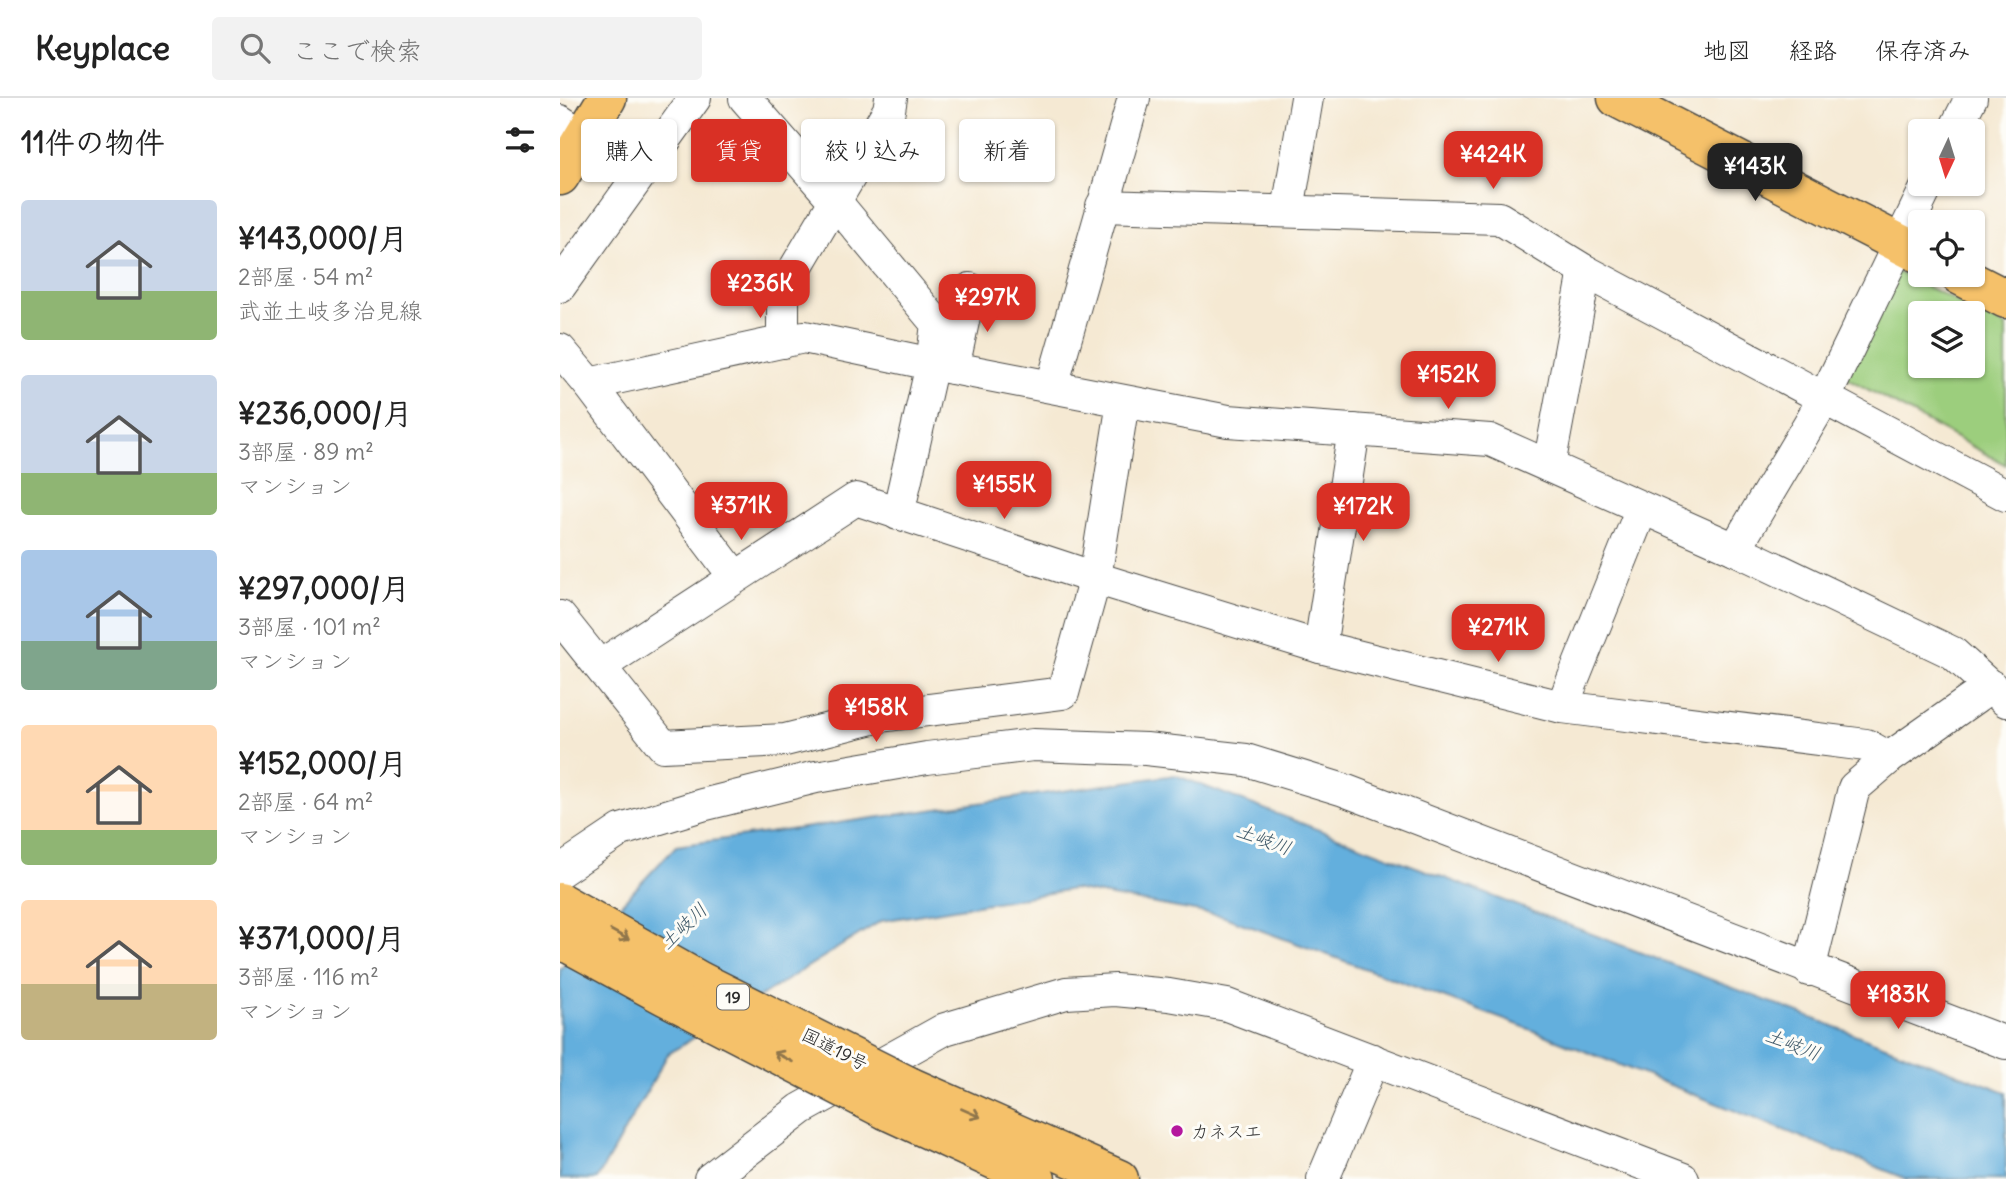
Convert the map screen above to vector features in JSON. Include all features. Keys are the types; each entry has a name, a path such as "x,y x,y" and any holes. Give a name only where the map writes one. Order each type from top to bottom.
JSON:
{"main road":[{"path":"560,176 572,129 607,98"},
{"path":"1617,98 1908,248"},
{"path":"1982,287 2006,299"},
{"name":"国道19号","path":"560,902 700,981 1036,1179"},
{"name":"国道19号","path":"560,939 664,996 898,1098 1119,1179"}],"street":[{"path":"560,286 695,98"},
{"path":"745,98 937,324 942,366"},
{"path":"783,341 783,289 888,110 891,98"},
{"path":"1052,386 1134,98"},
{"path":"1288,210 1307,98"},
{"path":"1960,119 1971,98"},
{"path":"1102,206 1499,218 1585,271 2006,495"},
{"path":"1735,549 1908,251"},
{"path":"1549,467 1585,271"},
{"path":"898,513 942,366 970,289"},
{"path":"589,384 804,337 1228,421 1490,440 1735,549 1953,653 1998,693 1889,758 1854,788 1809,970"},
{"path":"560,349 735,578"},
{"path":"560,617 663,746 785,740 881,716 1063,693 1095,578 1123,402"},
{"path":"1321,647 1354,430"},
{"path":"600,666 856,499 1095,578 1321,647 1562,708 1866,745 1889,758"},
{"path":"1562,708 1642,508"},
{"path":"560,872 621,830 702,805 817,777 927,758 1033,746 1146,749 1246,760 1345,790 1809,970 2006,1043"},
{"path":"710,1179 801,1109 945,1029 1066,993 1115,990 1227,1004 1683,1179"},
{"path":"1323,1179 1373,1060"}],"green space":[{"path":"1896,271 1908,277 1908,287 1928,287 1956,301 1908,301 1908,378 1985,378 1985,316 2006,326 2006,465 1838,373"}],"water":[{"name":"土岐川","path":"1175,775 2006,1092 2006,1179 1907,1179 1524,1027 1222,916 1073,889 881,921 668,1054 597,1179 560,1179 560,969 676,846"}],"place":[{"name":"カネスエ","path":"1177,1131"}]}
